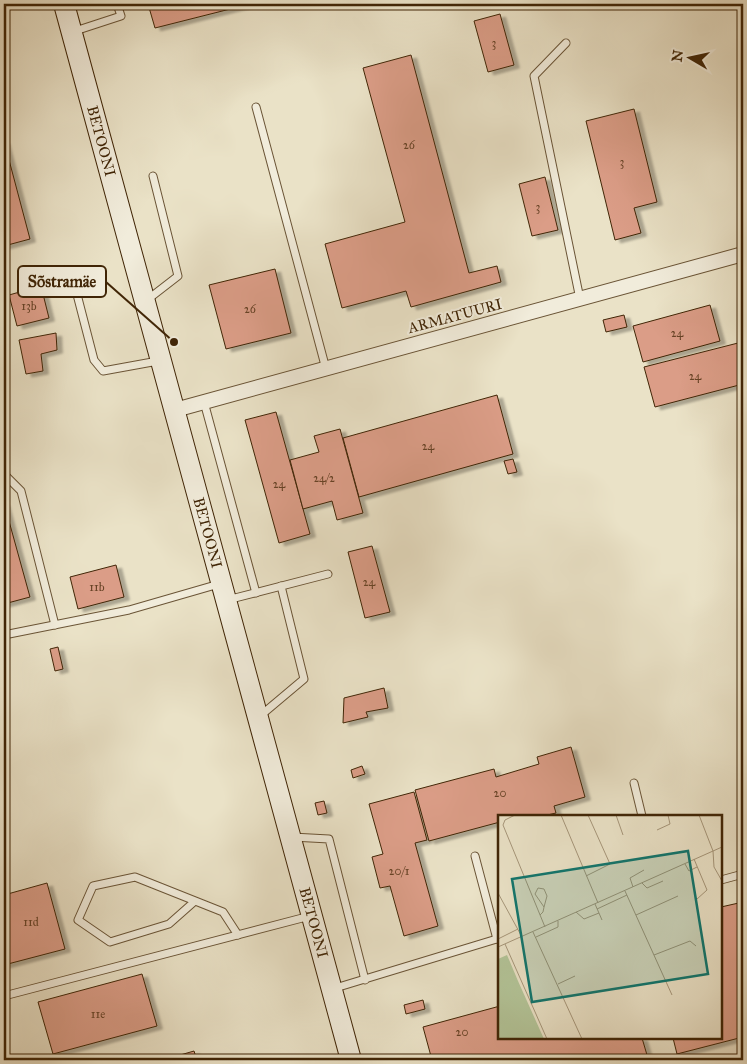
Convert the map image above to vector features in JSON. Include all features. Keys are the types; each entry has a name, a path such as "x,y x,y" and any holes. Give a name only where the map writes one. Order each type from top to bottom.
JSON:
{"street":[{"name":"BETOONI","path":"64,4 351,1060"},
{"name":"ARMATUURI","path":"175,410 743,254"}],"lane":[{"path":"72,32 121,16 117,4"},
{"path":"566,43 534,76 580,299"},
{"path":"256,106 326,369"},
{"path":"145,302 178,276 153,176"},
{"path":"74,279 94,360 103,370 161,360"},
{"path":"204,402 256,592"},
{"path":"4,474 21,491 54,625"},
{"path":"4,635 224,592 256,592 328,574"},
{"path":"258,717 304,679 281,586"},
{"path":"634,783 642,815"},
{"path":"291,837 329,839 365,980"},
{"path":"332,989 498,938 475,856"},
{"path":"722,880 743,874"},
{"path":"194,901 169,924 110,942 78,920 93,886 135,877 223,912 238,935"},
{"path":"4,996 313,916"}],"building":[{"path":"148,4 250,4 155,28"},
{"path":"500,14 514,65 488,72 474,21"},
{"path":"411,55 469,273 497,266 501,282 411,307 406,291 342,308 325,244 405,222 363,68"},
{"path":"634,109 657,202 634,208 641,233 615,240 586,121"},
{"path":"4,141 30,239 4,246"},
{"path":"545,177 558,230 532,236 519,184"},
{"path":"275,269 291,333 226,349 209,285"},
{"path":"41,286 49,318 17,326 9,295"},
{"path":"710,305 720,341 643,362 633,326"},
{"path":"624,315 627,327 606,332 603,320"},
{"path":"56,333 57,350 41,354 43,371 26,374 19,340"},
{"path":"738,343 743,361 743,384 655,407 644,367"},
{"path":"497,395 513,454 359,497 343,438"},
{"path":"276,412 310,534 279,543 245,420"},
{"path":"340,429 363,513 337,520 332,501 303,509 290,460 319,452 314,436"},
{"path":"513,459 517,472 508,474 504,461"},
{"path":"4,503 30,597 4,604"},
{"path":"372,546 390,612 365,618 348,552"},
{"path":"116,565 124,597 78,609 70,577"},
{"path":"58,647 63,669 55,671 50,649"},
{"path":"384,688 388,708 366,712 368,717 343,723 344,698"},
{"path":"571,747 585,797 554,806 556,813 547,815 498,815 498,823 429,841 415,790 494,769 496,777 539,764 537,757"},
{"path":"362,766 365,774 353,778 351,770"},
{"path":"414,792 427,840 415,843 438,926 404,936 390,886 380,888 372,857 383,854 369,804"},
{"path":"324,801 327,813 318,815 315,803"},
{"path":"47,883 65,949 4,965 4,895"},
{"path":"743,902 743,1037 677,1054 673,1039 722,1039 722,907"},
{"path":"142,974 157,1026 53,1054 38,1002"},
{"path":"423,1000 425,1009 406,1014 404,1005"},
{"path":"498,1007 498,1039 642,1039 647,1055 629,1060 432,1060 423,1027"},
{"path":"194,1051 197,1060 163,1060"}],"place":[{"name":"Sõstramäe","path":"174,342"}]}
